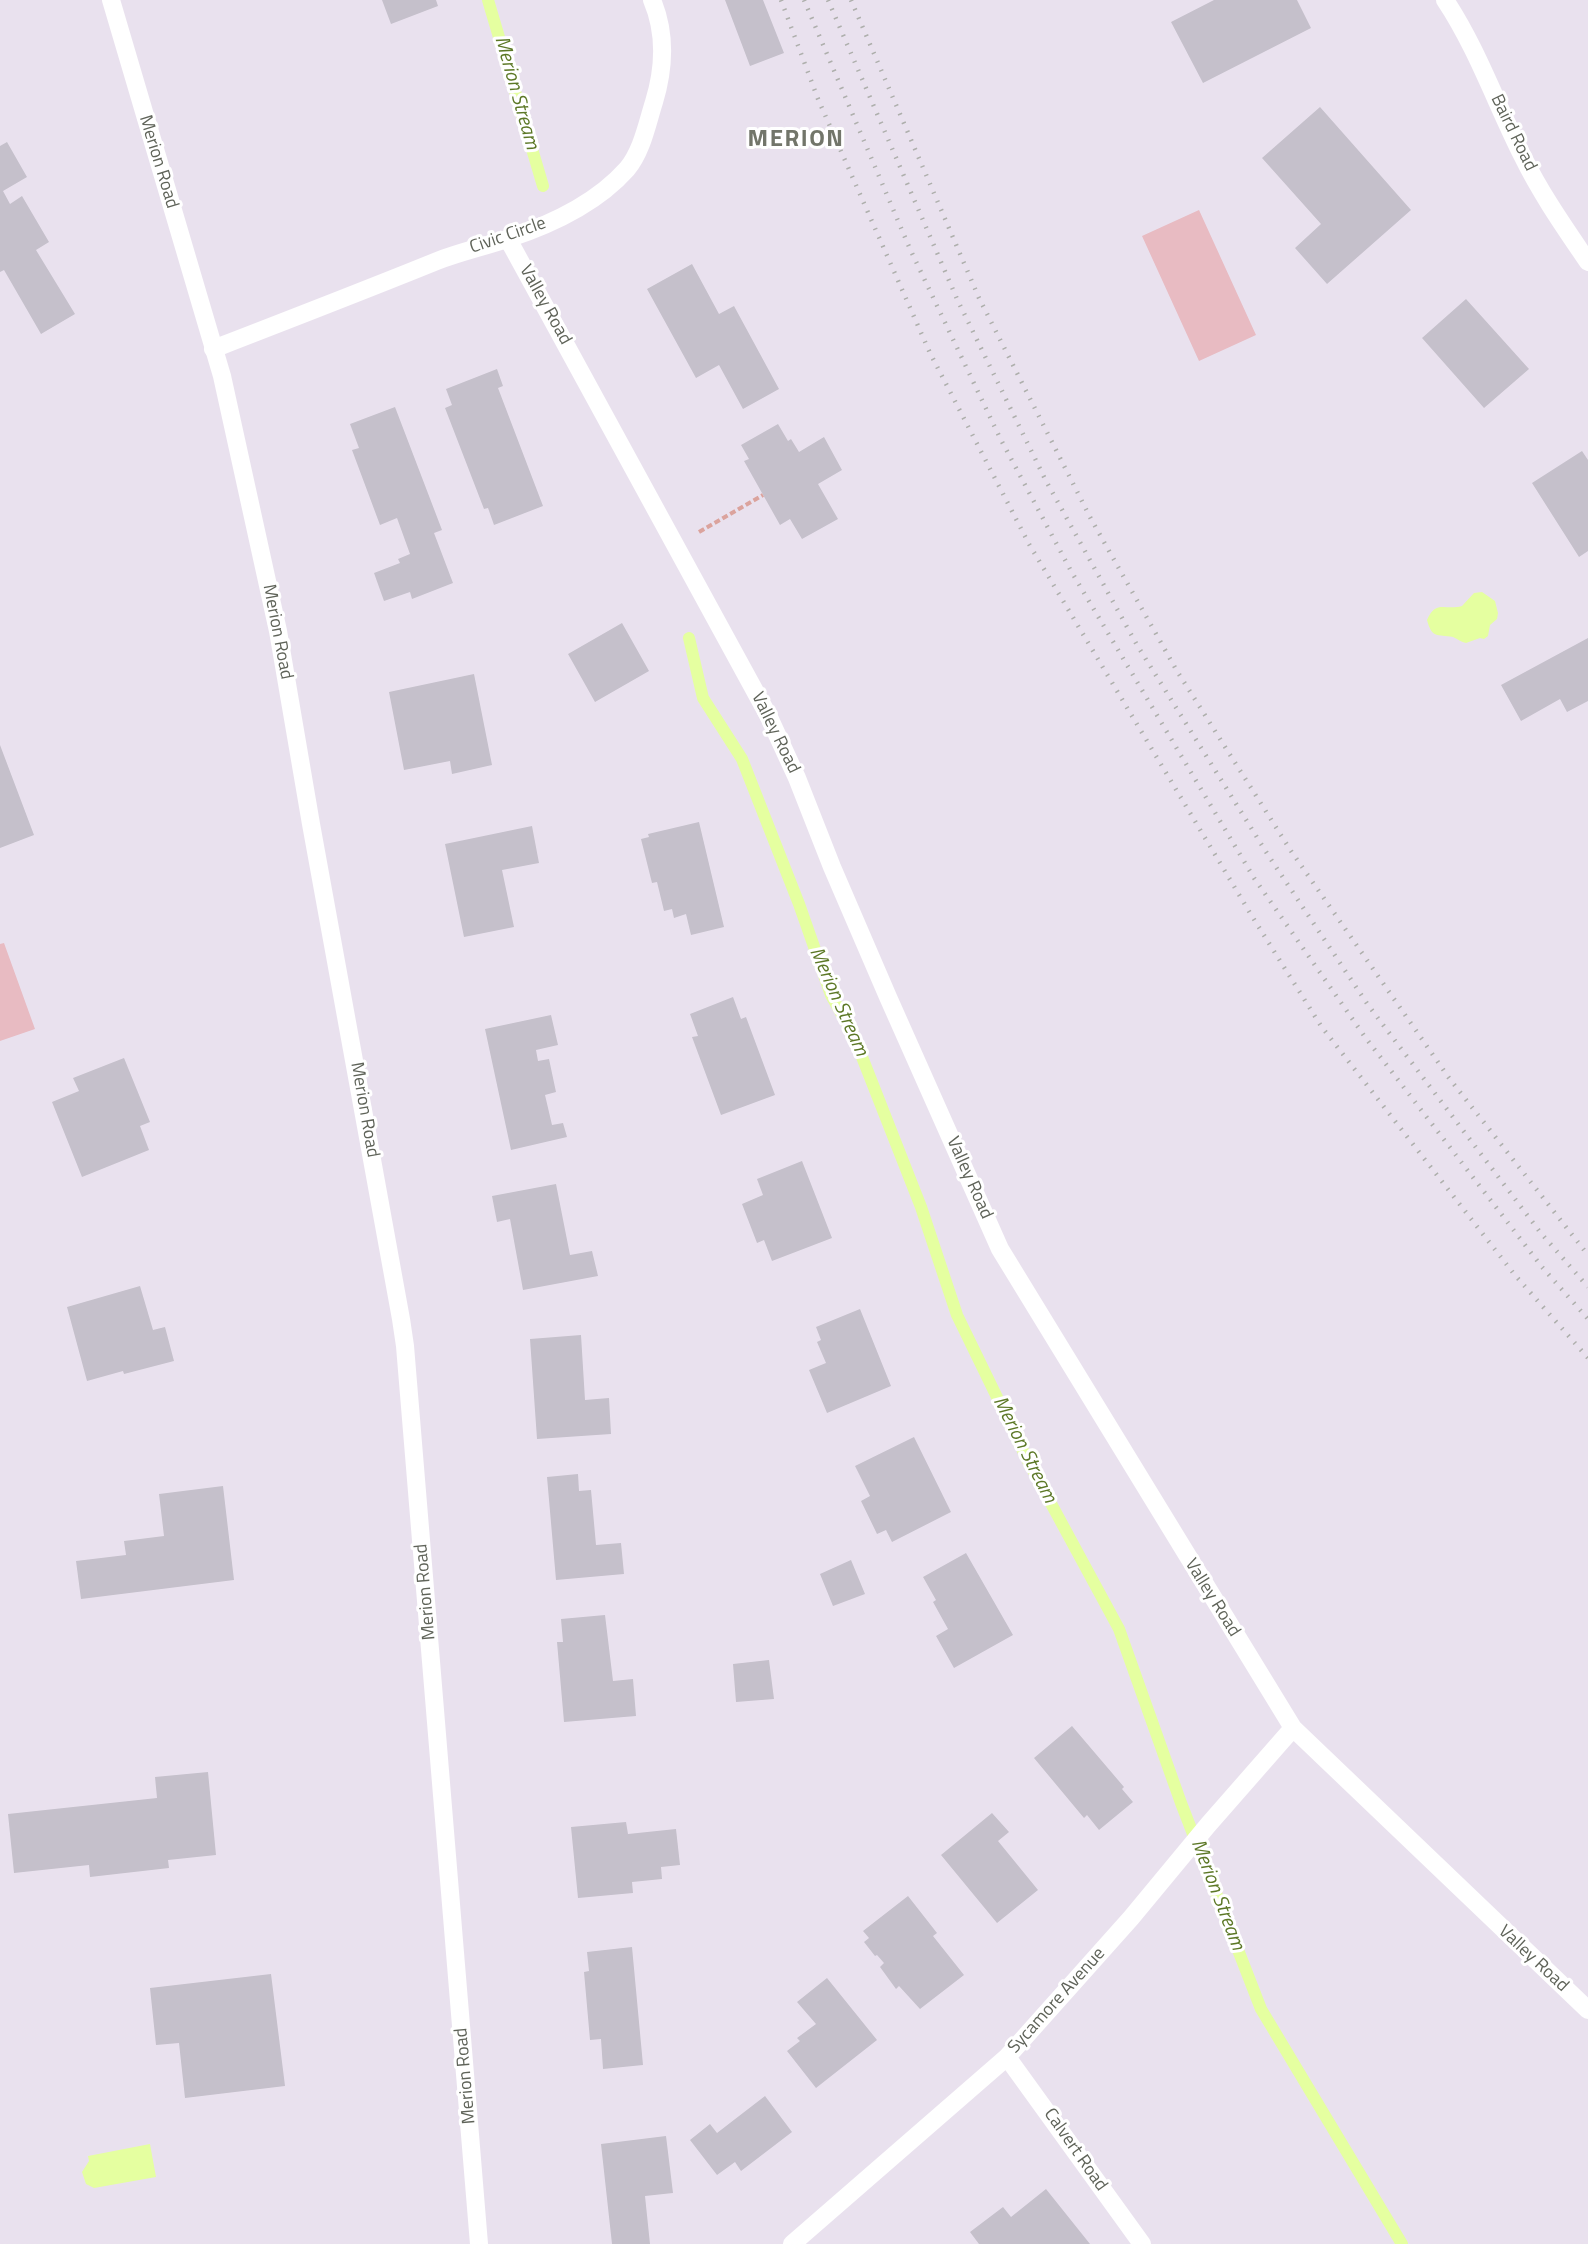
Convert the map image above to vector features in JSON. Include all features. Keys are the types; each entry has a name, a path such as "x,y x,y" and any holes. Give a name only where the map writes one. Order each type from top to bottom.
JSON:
{"street":[{"name":"Merion Road","path":"111,0 222,376 278,631 405,1346 479,2244"},
{"name":"Civic Circle","path":"213,349 451,255 508,239 565,216 599,194 627,168 638,150 661,79 660,29 652,0"},
{"name":"Baird Road","path":"1445,0 1488,81 1523,157 1560,221 1588,262"},
{"name":"Valley Road","path":"508,239 768,715 797,778 888,998 1000,1249 1293,1728 1588,2010"},
{"name":"Sycamore Avenue","path":"792,2244 1007,2057 1172,1870 1293,1728"},
{"name":"Calvert Road","path":"1007,2057 1142,2244"}],"path":[{"path":"677,545 763,495"}],"shaded area":[{"path":"1199,210 1256,335 1199,361 1142,236"},
{"path":"1482,592 1495,601 1498,613 1497,619 1490,625 1488,636 1466,643 1453,637 1433,633 1427,620 1434,610 1442,607 1462,606 1474,593"},
{"path":"4,943 35,1029 0,1041 0,944"},
{"path":"150,2144 156,2177 94,2188 86,2184 82,2172 89,2161 88,2156"}],"building":[{"path":"382,0 436,0 438,6 391,24"},
{"path":"725,0 763,0 784,53 750,66"},
{"path":"1214,0 1297,0 1311,28 1203,83 1171,22"},
{"path":"1320,107 1411,210 1327,284 1295,248 1321,224 1262,158"},
{"path":"7,142 27,177 3,191 10,204 22,196 49,242 36,250 75,314 41,334 4,270 0,272 0,146"},
{"path":"692,264 719,314 734,306 779,389 743,409 719,365 696,378 647,289"},
{"path":"1466,299 1529,369 1484,408 1422,338"},
{"path":"497,369 503,386 498,388 543,506 494,525 488,508 484,509 445,408 452,405 446,389"},
{"path":"395,407 442,530 434,533 453,583 412,599 410,592 384,601 374,573 400,563 398,559 410,554 397,518 380,525 352,450 359,448 350,424"},
{"path":"778,424 788,441 791,439 799,452 824,437 842,470 818,484 838,519 802,539 790,519 780,525 744,461 749,459 741,445"},
{"path":"1582,451 1588,460 1588,551 1579,557 1532,483"},
{"path":"622,623 649,671 595,702 568,654"},
{"path":"1588,638 1588,701 1567,712 1560,699 1521,721 1501,685"},
{"path":"474,674 492,765 452,774 450,761 404,770 389,692"},
{"path":"0,745 34,835 0,848"},
{"path":"699,822 724,927 691,935 686,914 674,918 672,909 664,911 657,882 652,883 641,839 649,837 648,834"},
{"path":"532,826 539,863 502,870 514,927 464,937 445,844"},
{"path":"733,997 741,1019 746,1017 775,1095 721,1115 692,1037 698,1036 690,1014"},
{"path":"551,1015 558,1045 536,1050 538,1061 549,1059 556,1092 545,1095 552,1125 563,1123 567,1137 511,1150 485,1029"},
{"path":"124,1058 150,1122 140,1126 149,1150 82,1177 52,1102 79,1091 73,1078"},
{"path":"802,1161 832,1238 772,1261 764,1240 757,1243 742,1204 763,1195 757,1179"},
{"path":"556,1184 570,1255 592,1251 598,1276 523,1290 510,1219 497,1222 492,1196"},
{"path":"140,1286 153,1330 165,1327 174,1361 87,1381 67,1307"},
{"path":"860,1309 891,1386 827,1413 809,1370 826,1363 817,1342 821,1340 816,1327"},
{"path":"581,1335 585,1400 609,1398 611,1434 537,1439 530,1339"},
{"path":"914,1437 951,1512 892,1542 886,1530 877,1534 861,1501 870,1496 855,1466"},
{"path":"578,1474 579,1491 591,1490 596,1545 621,1543 624,1574 556,1580 547,1477"},
{"path":"223,1486 234,1580 81,1599 76,1561 126,1555 124,1541 164,1536 159,1494"},
{"path":"966,1553 1013,1635 954,1668 936,1636 948,1629 933,1602 936,1600 923,1577"},
{"path":"851,1560 865,1594 833,1606 820,1574"},
{"path":"605,1615 613,1681 633,1679 636,1716 564,1722 557,1642 563,1642 561,1619"},
{"path":"769,1660 774,1699 736,1702 733,1664"},
{"path":"1072,1726 1124,1787 1122,1789 1133,1802 1099,1830 1087,1815 1084,1818 1034,1758"},
{"path":"208,1772 216,1855 168,1860 169,1868 90,1877 89,1865 14,1873 8,1814 157,1798 155,1777"},
{"path":"992,1813 1009,1832 998,1841 1038,1890 997,1923 941,1855"},
{"path":"626,1822 628,1834 676,1829 680,1865 661,1867 662,1879 632,1882 633,1893 578,1898 571,1827"},
{"path":"908,1896 937,1933 933,1936 964,1975 920,2009 899,1986 896,1989 880,1967 884,1963 864,1942 869,1938 863,1931"},
{"path":"632,1947 643,2065 603,2069 601,2039 590,2040 584,1972 589,1971 587,1952"},
{"path":"271,1974 285,2086 185,2098 179,2043 156,2045 150,1988"},
{"path":"827,1978 877,2040 816,2088 787,2051 800,2041 797,2038 816,2024 797,2002"},
{"path":"765,2096 792,2132 741,2171 735,2162 717,2175 690,2140 710,2124 717,2133"},
{"path":"666,2136 673,2193 645,2196 650,2244 612,2244 601,2144"},
{"path":"1046,2189 1090,2244 979,2244 970,2232 1003,2207 1011,2217"}],"waterway":[{"name":"Merion Stream","path":"488,0 543,186"},
{"name":"Merion Stream","path":"689,638 703,698 742,759 799,904 831,995 853,1034 921,1207 957,1315 1028,1461 1119,1629 1181,1803 1261,2009 1402,2244"}],"railway":[{"path":"781,0 818,99 930,353 1029,544 1250,913 1321,1026 1514,1274 1588,1358"},
{"path":"804,0 910,249 1000,438 1071,571 1254,878 1365,1037 1542,1267 1588,1319"},
{"path":"828,0 957,299 1045,479 1137,645 1268,855 1368,1005 1540,1232 1588,1287"},
{"path":"851,0 979,298 1091,519 1177,671 1291,851 1449,1078 1588,1255"}],"district":[{"name":"MERION","path":"796,140"}]}
